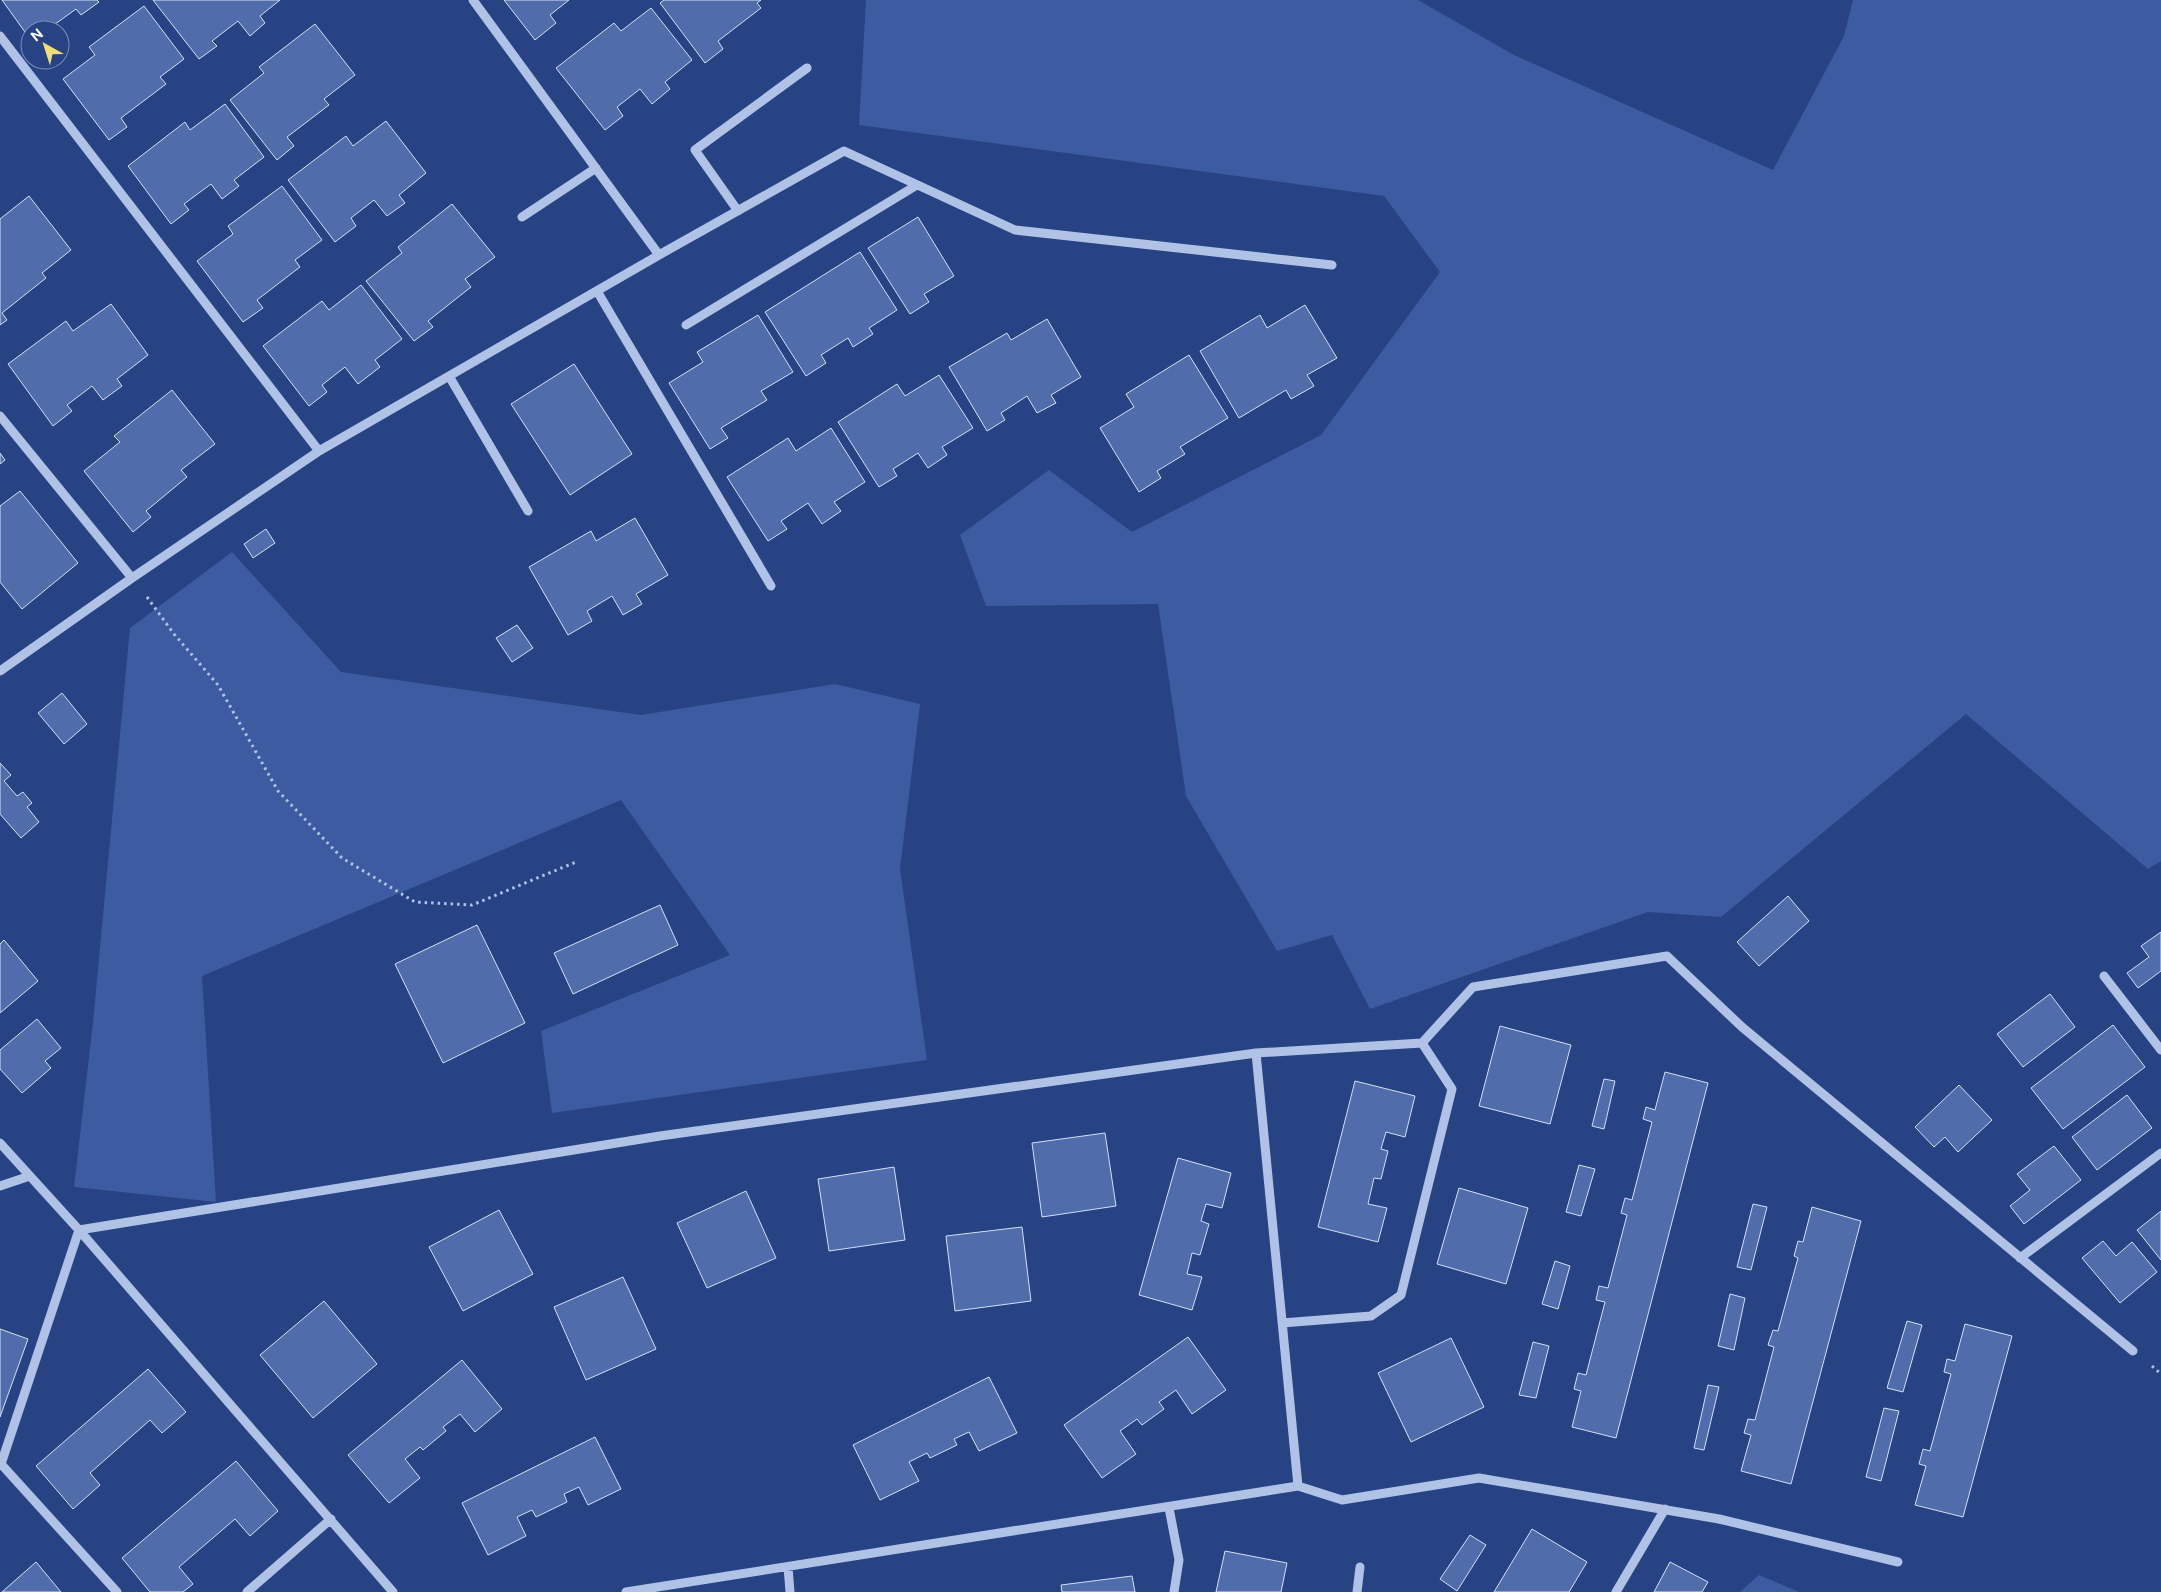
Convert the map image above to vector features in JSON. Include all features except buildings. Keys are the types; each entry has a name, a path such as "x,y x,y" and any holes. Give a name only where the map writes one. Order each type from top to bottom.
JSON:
{"street":[{"path":"474,0 659,255"},
{"path":"0,36 319,450"},
{"path":"738,210 695,150 807,68"},
{"path":"0,671 319,450 844,151 1015,230 1332,265"},
{"path":"522,217 596,168"},
{"path":"686,325 917,185"},
{"path":"597,291 771,586"},
{"path":"449,376 528,511"},
{"path":"0,416 132,578"},
{"path":"79,1230 660,1136 1256,1053 1422,1043 1473,987 1667,956 1742,1027 2133,1351"},
{"path":"2104,976 2161,1050"},
{"path":"1282,1323 1371,1316 1400,1295 1452,1089 1422,1043"},
{"path":"1256,1053 1298,1486"},
{"path":"0,1143 79,1230 392,1592"},
{"path":"2020,1258 2161,1153"},
{"path":"0,1186 30,1176"},
{"path":"79,1230 1,1464 116,1592"},
{"path":"626,1592 1169,1508 1298,1486 1342,1500 1479,1478 1719,1519 1898,1562"},
{"path":"1169,1508 1179,1560 1174,1592"},
{"path":"1616,1592 1665,1510"},
{"path":"247,1592 331,1520"},
{"path":"788,1567 790,1592"},
{"path":"1357,1592 1360,1567"}],"path":[{"path":"132,578 174,634 218,685 278,791 342,858 415,902 472,905 576,862"}],"shaded area":[{"path":"866,0 1418,0 1514,55 1773,170 1844,36 1853,0 2161,0 2161,861 2148,869 1966,714 1721,917 1648,912 1370,1009 1332,935 1277,951 1186,796 1158,604 986,606 960,535 1049,470 1132,532 1321,435 1440,272 1384,196 859,125"},
{"path":"232,552 341,672 641,715 835,684 920,704 900,869 927,1060 552,1113 541,1031 730,955 621,800 202,976 216,1202 74,1187 93,1022 130,628"},
{"path":"1759,1575 1799,1592 1740,1592"}]}
